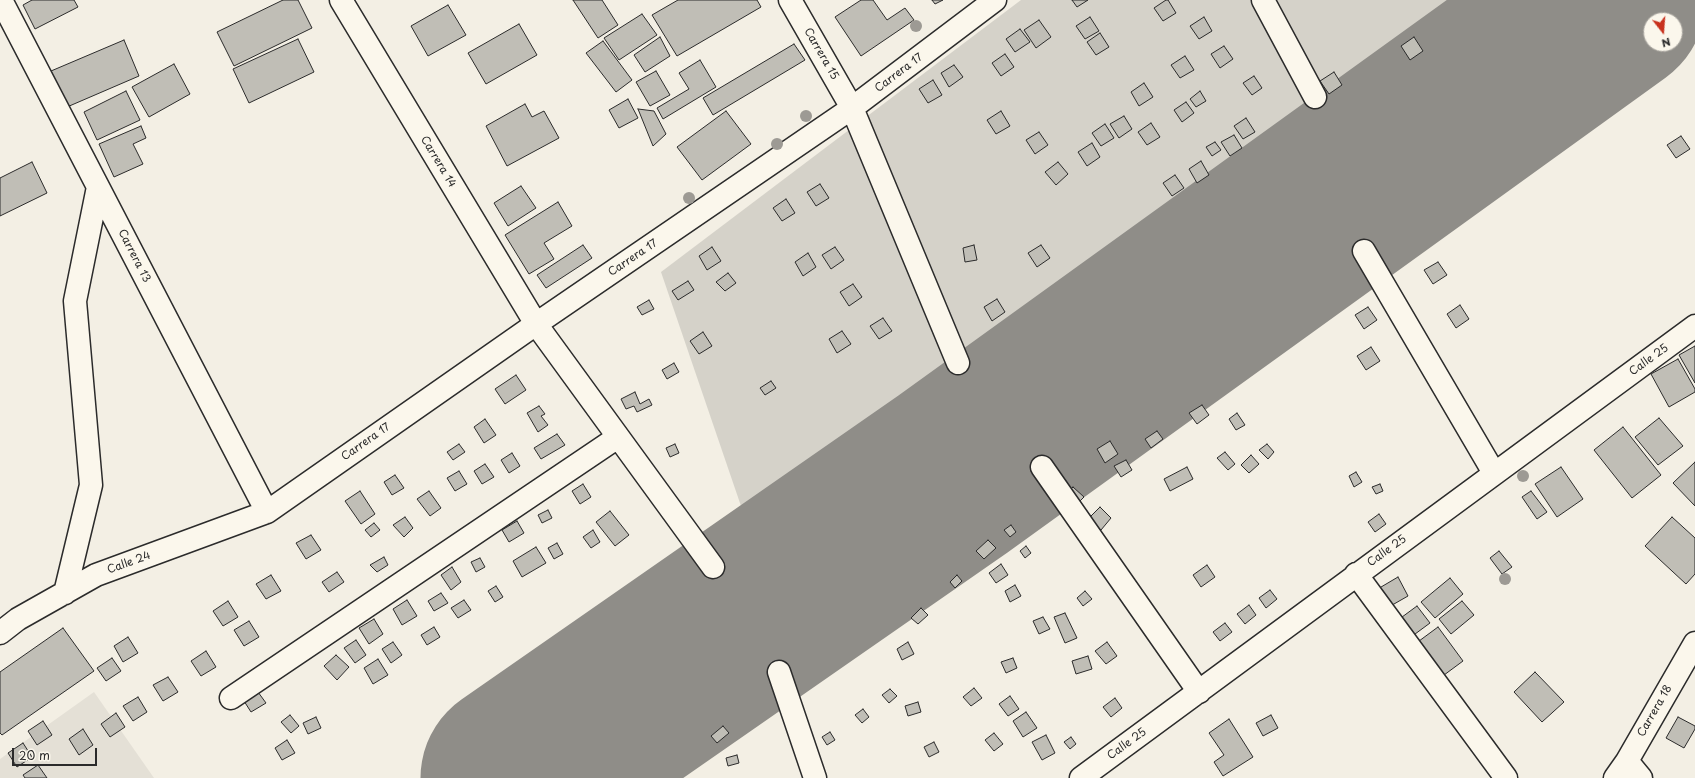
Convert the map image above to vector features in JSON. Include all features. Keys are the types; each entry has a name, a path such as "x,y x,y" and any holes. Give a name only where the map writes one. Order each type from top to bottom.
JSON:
{"street":[{"name":"Carrera 13","path":"1,0 267,512"},
{"name":"Carrera 14","path":"341,0 536,324 713,568"},
{"name":"Carrera 15","path":"790,0 852,108 958,363"},
{"name":"Carrera 17","path":"267,512 536,324 852,108 995,0"},
{"path":"1263,0 1315,97"},
{"path":"65,593 91,485 75,301 98,187"},
{"path":"1364,251 1494,473"},
{"name":"Calle 25","path":"1081,778 1199,692 1356,574 1695,326"},
{"path":"231,698 618,437"},
{"path":"1042,467 1199,692"},
{"name":"Calle 24","path":"0,633 18,619 96,575 267,512"},
{"path":"1356,574 1506,778"},
{"name":"Carrera 18","path":"1621,770 1695,643"},
{"path":"779,672 815,778"},
{"path":"1621,770 1641,778"}],"shaded area":[{"path":"1021,0 1465,0 755,547 661,272"},
{"path":"94,692 154,778 0,778 0,759"}],"building":[{"path":"32,0 74,0 78,7 35,29 23,5"},
{"path":"283,0 298,0 312,28 234,66 217,32"},
{"path":"573,0 602,0 618,25 598,38"},
{"path":"678,0 757,0 761,7 677,56 652,15"},
{"path":"861,0 873,0 887,20 905,8 914,20 861,56 835,17"},
{"path":"932,0 943,0 935,4"},
{"path":"1072,0 1088,0 1077,7"},
{"path":"1168,0 1176,13 1163,21 1154,8"},
{"path":"448,5 466,35 428,56 411,26"},
{"path":"642,14 657,35 619,60 604,38"},
{"path":"1090,17 1099,31 1085,39 1076,26"},
{"path":"1204,17 1212,31 1199,39 1190,26"},
{"path":"1039,20 1051,37 1036,48 1024,30"},
{"path":"519,24 537,55 486,84 468,53"},
{"path":"1020,29 1030,42 1015,52 1006,39"},
{"path":"1100,33 1109,47 1096,55 1087,42"},
{"path":"660,37 670,56 645,72 634,55"},
{"path":"1414,37 1423,51 1410,60 1401,46"},
{"path":"298,39 314,72 249,103 233,69"},
{"path":"124,40 139,76 67,107 51,71"},
{"path":"603,41 632,80 616,92 586,53"},
{"path":"794,44 805,60 713,115 703,98"},
{"path":"1224,46 1233,59 1220,68 1211,54"},
{"path":"1005,54 1014,67 1001,76 992,63"},
{"path":"1185,56 1194,70 1180,78 1171,65"},
{"path":"700,60 716,87 663,119 657,108 689,89 679,73"},
{"path":"174,64 190,94 149,117 132,87"},
{"path":"954,65 963,77 949,87 941,73"},
{"path":"656,71 670,95 650,106 636,82"},
{"path":"1334,72 1342,85 1329,94 1320,81"},
{"path":"1254,76 1262,88 1252,95 1243,83"},
{"path":"933,80 942,95 928,103 919,89"},
{"path":"1144,83 1153,97 1139,106 1131,92"},
{"path":"126,91 140,120 97,140 84,112"},
{"path":"1200,91 1206,101 1196,107 1190,99"},
{"path":"628,99 638,118 619,128 609,110"},
{"path":"1186,102 1194,113 1182,122 1174,110"},
{"path":"525,104 532,117 544,111 559,138 507,166 486,126"},
{"path":"638,109 654,111 666,134 653,146"},
{"path":"726,111 751,144 702,180 677,147"},
{"path":"1001,111 1010,126 996,134 987,120"},
{"path":"1124,116 1132,129 1119,138 1110,124"},
{"path":"1246,118 1255,132 1243,139 1234,126"},
{"path":"1151,123 1160,137 1147,145 1138,132"},
{"path":"1105,124 1114,138 1101,146 1092,133"},
{"path":"141,126 146,138 133,144 143,164 114,177 99,144"},
{"path":"1039,132 1048,145 1035,154 1026,140"},
{"path":"1234,135 1242,148 1230,156 1221,142"},
{"path":"1681,136 1690,149 1676,158 1667,145"},
{"path":"1215,142 1221,150 1212,156 1206,147"},
{"path":"1092,143 1100,157 1087,166 1078,152"},
{"path":"1201,161 1209,175 1197,183 1189,169"},
{"path":"32,162 47,193 0,216 0,178"},
{"path":"1058,162 1068,174 1056,185 1045,172"},
{"path":"1175,175 1184,188 1172,196 1163,183"},
{"path":"820,184 829,198 816,206 807,192"},
{"path":"521,186 536,208 508,226 494,203"},
{"path":"786,199 795,213 782,221 773,208"},
{"path":"558,202 572,226 544,243 554,259 529,274 505,235"},
{"path":"583,245 592,258 546,288 537,275"},
{"path":"974,245 977,260 965,262 963,248"},
{"path":"1041,245 1050,258 1037,267 1028,253"},
{"path":"712,247 721,261 707,270 699,256"},
{"path":"835,247 844,260 831,269 822,255"},
{"path":"808,253 816,267 803,276 795,262"},
{"path":"1438,262 1447,275 1433,284 1424,270"},
{"path":"728,273 736,283 725,291 716,282"},
{"path":"688,281 694,290 678,300 672,291"},
{"path":"853,284 862,297 849,306 840,292"},
{"path":"997,299 1005,312 992,321 984,307"},
{"path":"649,300 654,309 642,315 637,307"},
{"path":"1460,305 1469,319 1456,328 1447,314"},
{"path":"1368,307 1377,320 1364,329 1355,315"},
{"path":"883,318 892,331 879,339 870,326"},
{"path":"842,331 851,344 837,353 829,339"},
{"path":"703,332 712,346 699,354 690,341"},
{"path":"1695,346 1695,383 1679,355"},
{"path":"1371,347 1380,361 1366,370 1357,356"},
{"path":"1678,359 1695,389 1695,392 1669,407 1651,374"},
{"path":"674,363 679,372 667,379 662,370"},
{"path":"516,375 526,390 505,404 495,389"},
{"path":"771,381 776,388 765,395 760,388"},
{"path":"635,392 640,404 649,399 652,405 637,412 634,406 626,409 621,399"},
{"path":"1202,405 1209,415 1197,424 1189,413"},
{"path":"539,406 545,414 541,416 548,425 538,432 527,413"},
{"path":"1237,413 1245,425 1236,430 1229,419"},
{"path":"1659,418 1683,446 1658,465 1635,437"},
{"path":"485,419 496,435 484,443 474,427"},
{"path":"1623,427 1661,475 1632,498 1594,450"},
{"path":"1157,431 1163,439 1151,448 1145,439"},
{"path":"557,434 565,445 541,459 534,448"},
{"path":"1110,441 1118,454 1105,463 1097,449"},
{"path":"459,444 465,452 453,460 447,452"},
{"path":"675,444 679,453 670,457 666,448"},
{"path":"1267,444 1274,452 1268,459 1259,450"},
{"path":"1225,452 1235,464 1228,470 1217,458"},
{"path":"512,453 520,466 509,473 501,460"},
{"path":"1251,455 1259,464 1249,473 1241,465"},
{"path":"1126,460 1132,470 1121,477 1114,466"},
{"path":"1695,462 1695,506 1673,483"},
{"path":"485,464 494,477 482,484 474,471"},
{"path":"1187,467 1193,479 1170,491 1164,479"},
{"path":"1561,467 1583,499 1557,517 1535,484"},
{"path":"459,471 467,484 455,491 447,478"},
{"path":"1356,472 1362,482 1354,487 1349,476"},
{"path":"395,475 404,488 392,495 384,482"},
{"path":"583,484 591,497 580,504 572,491"},
{"path":"1380,484 1383,491 1376,494 1372,487"},
{"path":"1073,487 1084,497 1078,503 1067,493"},
{"path":"360,491 375,514 361,524 345,501"},
{"path":"429,491 441,508 430,516 417,499"},
{"path":"1531,491 1547,512 1537,519 1522,497"},
{"path":"1100,507 1111,518 1101,530 1088,519"},
{"path":"548,510 552,518 542,523 538,515"},
{"path":"610,511 629,535 615,546 596,522"},
{"path":"1379,514 1386,524 1375,532 1368,522"},
{"path":"405,517 413,528 404,537 393,525"},
{"path":"1672,517 1695,538 1695,574 1686,584 1645,546"},
{"path":"517,521 524,533 509,542 502,530"},
{"path":"374,523 380,530 371,537 365,530"},
{"path":"1011,525 1016,532 1010,537 1004,530"},
{"path":"593,530 600,542 591,548 583,537"},
{"path":"311,535 321,550 306,559 296,543"},
{"path":"988,540 996,548 984,559 976,551"},
{"path":"557,543 563,554 554,559 548,548"},
{"path":"1026,546 1031,553 1025,558 1020,551"},
{"path":"536,547 546,563 522,577 513,561"},
{"path":"1499,551 1512,567 1502,574 1490,558"},
{"path":"384,557 388,565 377,572 370,565"},
{"path":"480,558 485,567 476,572 471,562"},
{"path":"1001,564 1008,575 996,583 989,573"},
{"path":"1207,565 1215,577 1201,587 1193,575"},
{"path":"452,567 461,582 451,590 441,575"},
{"path":"337,572 344,582 329,592 322,582"},
{"path":"271,575 281,591 266,599 256,584"},
{"path":"957,575 962,581 955,588 950,582"},
{"path":"1398,577 1408,596 1387,608 1376,590"},
{"path":"1450,578 1463,594 1435,618 1421,602"},
{"path":"1015,585 1021,596 1010,602 1005,591"},
{"path":"496,586 503,597 495,602 488,591"},
{"path":"1270,590 1277,599 1266,608 1259,598"},
{"path":"1085,591 1092,599 1083,606 1077,598"},
{"path":"441,593 448,603 434,611 428,601"},
{"path":"407,600 417,616 402,625 393,609"},
{"path":"464,600 471,610 458,618 451,608"},
{"path":"228,601 238,617 223,626 213,611"},
{"path":"1462,601 1474,615 1451,634 1439,619"},
{"path":"1249,605 1256,615 1245,624 1237,614"},
{"path":"1417,606 1430,623 1411,637 1398,620"},
{"path":"921,608 928,615 918,624 911,618"},
{"path":"1065,613 1077,638 1065,643 1054,617"},
{"path":"1043,617 1050,629 1039,634 1033,621"},
{"path":"374,619 383,634 369,644 359,628"},
{"path":"249,621 259,637 244,646 234,630"},
{"path":"1225,623 1232,632 1220,641 1213,632"},
{"path":"434,627 440,637 427,645 421,635"},
{"path":"1438,627 1463,661 1440,678 1415,644"},
{"path":"63,628 94,671 2,735 0,733 0,672"},
{"path":"128,637 138,653 123,662 114,646"},
{"path":"356,640 366,655 355,663 344,648"},
{"path":"393,642 402,655 391,663 382,649"},
{"path":"908,642 914,654 902,660 897,649"},
{"path":"1107,642 1117,656 1106,664 1095,651"},
{"path":"206,651 216,667 201,676 191,661"},
{"path":"336,655 349,667 337,680 324,666"},
{"path":"1088,656 1092,669 1076,674 1072,661"},
{"path":"112,658 121,671 106,681 97,668"},
{"path":"1013,658 1017,668 1006,673 1001,662"},
{"path":"378,659 388,675 373,684 364,668"},
{"path":"1535,672 1564,702 1542,722 1514,692"},
{"path":"168,677 178,692 163,701 153,685"},
{"path":"974,688 982,698 971,706 963,697"},
{"path":"890,689 897,696 889,703 882,695"},
{"path":"258,692 266,703 251,712 244,701"},
{"path":"1010,696 1019,709 1008,716 999,704"},
{"path":"138,697 147,712 133,721 123,706"},
{"path":"1115,698 1122,708 1111,717 1103,707"},
{"path":"918,702 921,712 908,716 905,706"},
{"path":"863,709 869,717 862,723 855,715"},
{"path":"1026,712 1037,728 1023,737 1013,721"},
{"path":"116,713 125,727 110,737 101,724"},
{"path":"290,715 299,726 291,733 281,722"},
{"path":"1271,715 1278,728 1263,736 1256,723"},
{"path":"316,717 321,728 308,734 303,723"},
{"path":"1678,717 1695,726 1695,729 1684,748 1666,738"},
{"path":"1229,719 1253,757 1223,776 1214,762 1224,755 1209,733"},
{"path":"43,721 52,735 37,745 28,731"},
{"path":"723,726 729,733 717,743 711,736"},
{"path":"83,729 93,745 79,755 69,739"},
{"path":"830,732 835,740 827,745 822,737"},
{"path":"994,733 1003,744 994,751 985,740"},
{"path":"1046,735 1055,753 1042,760 1032,742"},
{"path":"1071,737 1076,744 1070,749 1064,742"},
{"path":"287,740 295,753 282,760 275,748"},
{"path":"934,742 939,752 929,757 924,747"},
{"path":"23,743 32,757 17,767 8,753"},
{"path":"737,755 739,763 728,766 726,758"},
{"path":"38,765 47,778 25,778 23,775"}],"runway":[{"path":"516,778 953,474 1610,0"}]}
